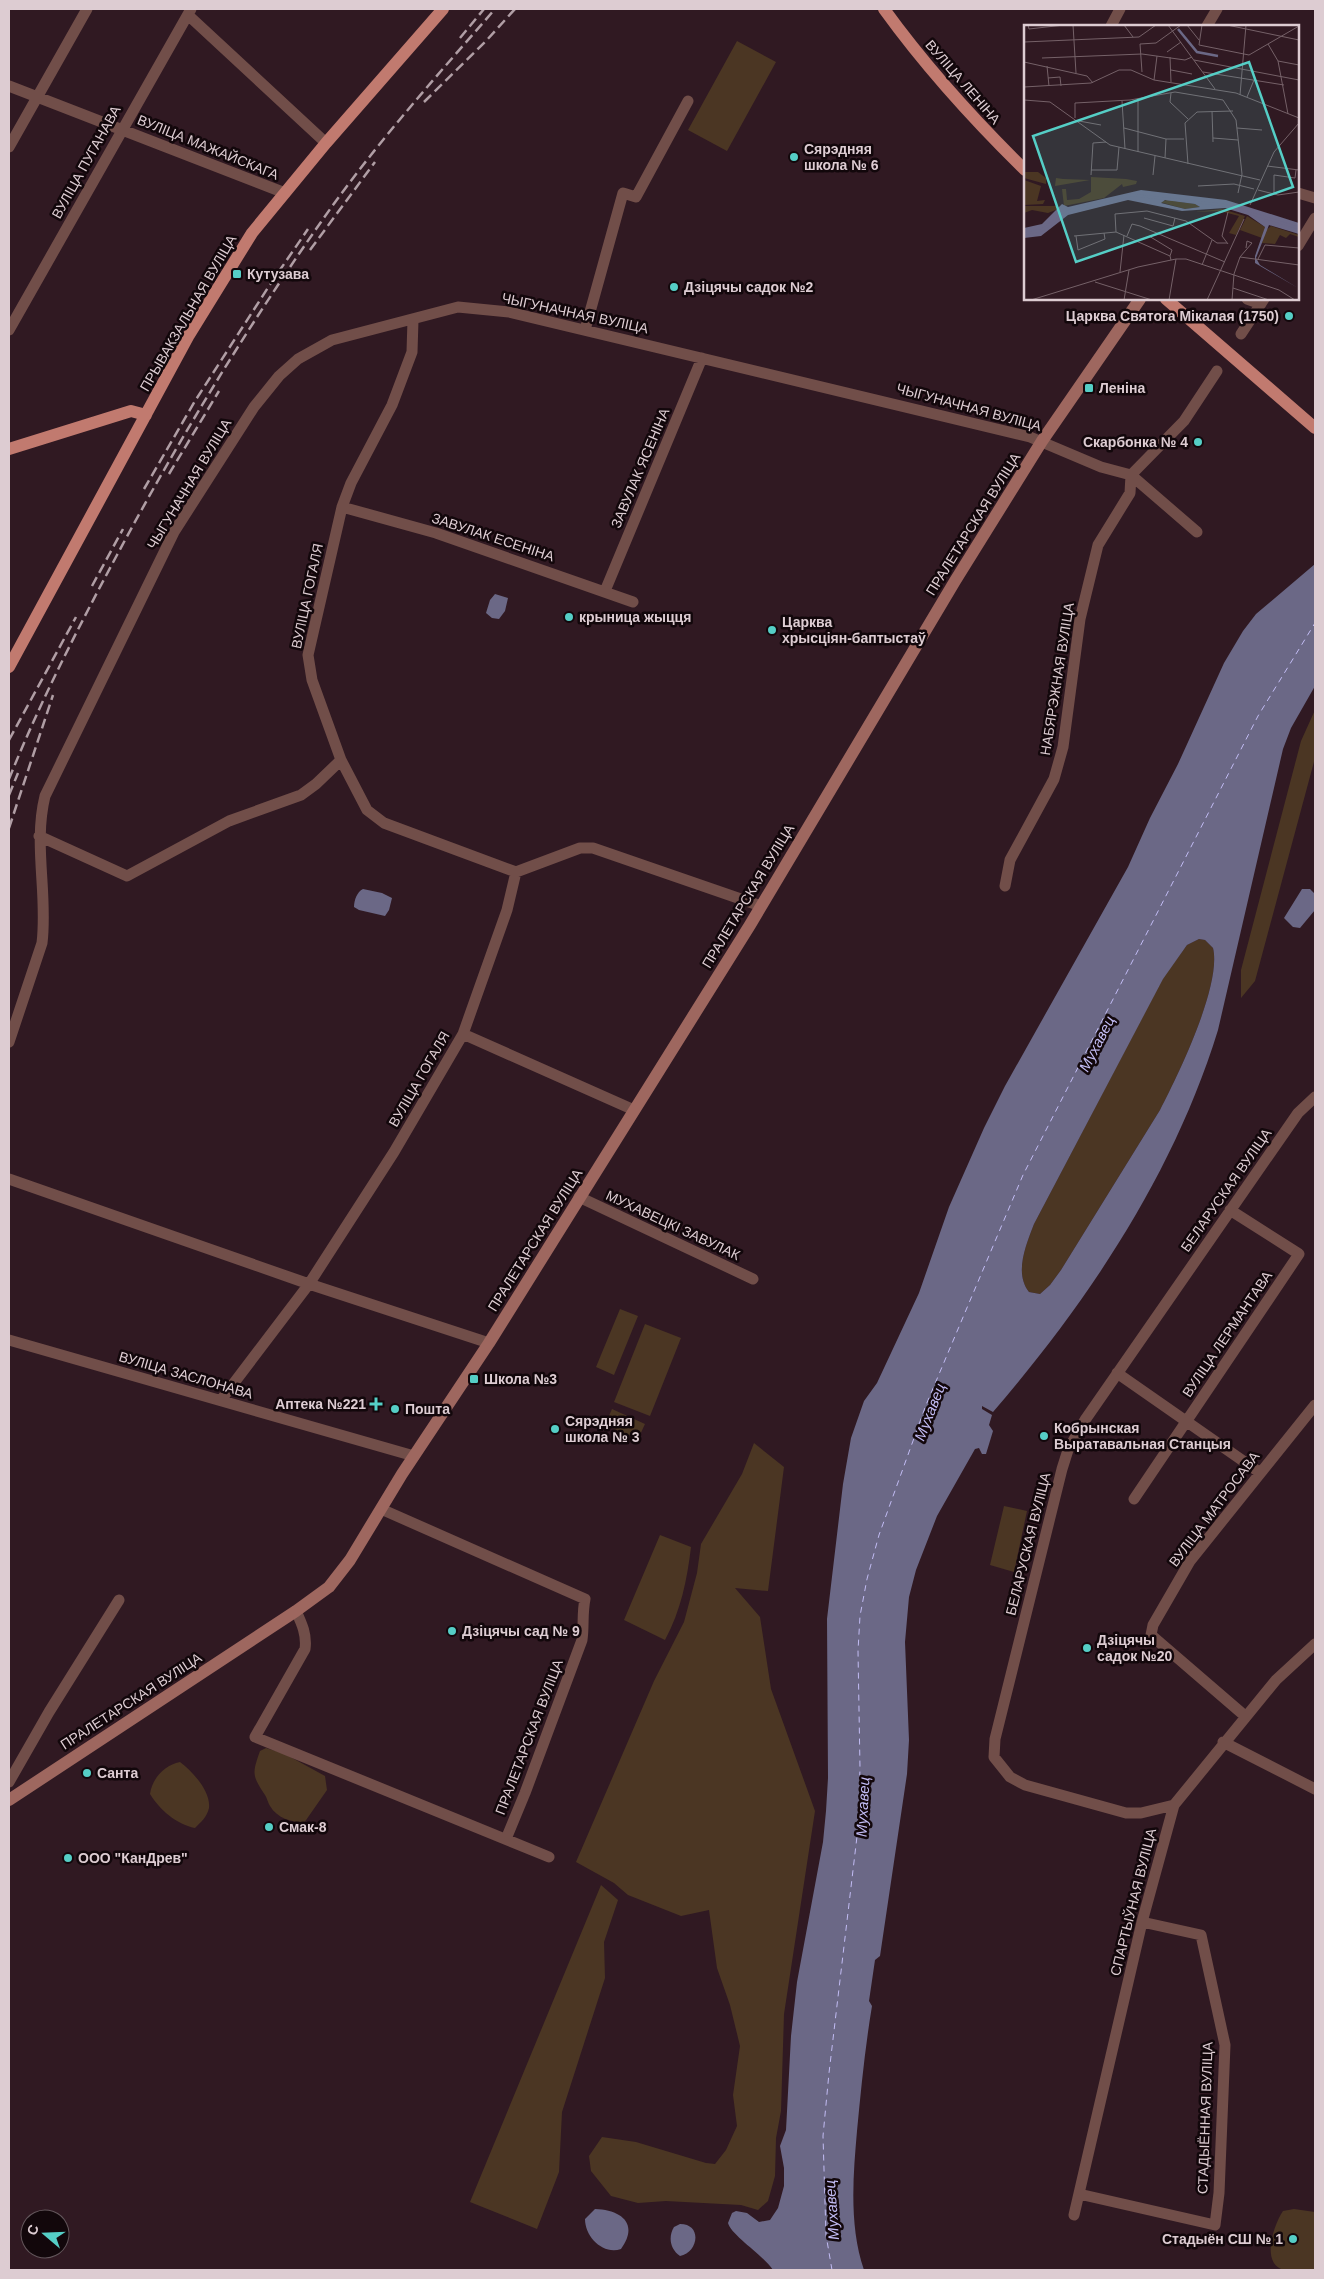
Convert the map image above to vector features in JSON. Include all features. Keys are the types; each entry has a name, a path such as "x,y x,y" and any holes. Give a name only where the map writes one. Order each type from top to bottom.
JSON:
{"main road":[{"name":"ПРЫВАКЗАЛЬНАЯ ВУЛІЦА","path":"9,667 189,335 252,233 326,143 444,9"},
{"name":"ВУЛІЦА ЛЕНІНА","path":"884,9 924,62 980,126 1024,169"},
{"name":"ПРАЛЕТАРСКАЯ ВУЛІЦА","path":"9,1800 296,1611 336,1580 414,1456 489,1343 761,906 945,598 1042,441 1139,300"},
{"path":"1167,300 1315,428"},
{"path":"9,449 131,411 146,415"}],"street":[{"path":"9,147 87,9"},
{"path":"1112,25 1120,9"},
{"path":"1208,25 1216,9"},
{"path":"190,12 326,143"},
{"name":"ВУЛІЦА ПУГАНАВА","path":"9,330 121,129 190,12"},
{"name":"ВУЛІЦА МАЖАЙСКАГА","path":"9,86 285,194"},
{"path":"585,330 623,194 636,197 688,101"},
{"path":"1299,193 1315,198"},
{"path":"1299,244 1315,218"},
{"path":"1241,334 1263,301"},
{"name":"ЧЫГУНАЧНАЯ ВУЛІЦА","path":"9,1042 42,943 44,927 39,836 45,796 174,532 254,407 279,376 298,360 332,340 458,307 509,312 1042,441 1101,467 1131,475"},
{"name":"ВУЛІЦА ГОГАЛЯ","path":"221,1400 309,1284 394,1152 463,1034 507,910 516,872 384,823 367,810 341,760 312,680 308,655 342,507 351,483 392,405 412,352 413,320"},
{"name":"ЗАВУЛАК ЯСЕНІНА","path":"605,591 702,358"},
{"path":"1197,532 1131,475 1184,421 1217,371"},
{"name":"НАБЯРЭЖНАЯ ВУЛІЦА","path":"1005,886 1010,860 1054,779 1063,746 1080,619 1098,545 1130,493 1131,475"},
{"name":"ЗАВУЛАК ЕСЕНІНА","path":"342,507 436,532 633,602"},
{"path":"39,836 127,876 229,821 301,795 316,784 341,760"},
{"path":"516,872 580,848 593,848 761,906"},
{"path":"463,1034 634,1110"},
{"name":"БЕЛАРУСКАЯ ВУЛІЦА","path":"1174,1805 1141,1813 1126,1813 1025,1785 1010,1777 994,1757 995,1739 1068,1450 1085,1420 1298,1113 1315,1098"},
{"path":"9,1180 309,1284 489,1343"},
{"name":"МУХАВЕЦКІ ЗАВУЛАК","path":"580,1197 753,1279"},
{"name":"ВУЛІЦА ЛЕРМАНТАВА","path":"1134,1499 1299,1254 1230,1210"},
{"name":"ВУЛІЦА ЗАСЛОНАВА","path":"9,1340 414,1456"},
{"path":"1118,1373 1260,1472"},
{"name":"ВУЛІЦА МАТРОСАВА","path":"1245,1716 1151,1635 1153,1624 1190,1561 1315,1405"},
{"name":"ПРАЛЕТАРСКАЯ ВУЛІЦА","path":"381,1509 585,1599 582,1614 584,1630 582,1640 529,1784 506,1840"},
{"path":"9,1782 49,1712 119,1600"},
{"path":"296,1611 305,1634 305,1649 255,1737 549,1857"},
{"name":"СПАРТЫЎНАЯ ВУЛІЦА","path":"1074,2215 1142,1922 1174,1805 1223,1742 1276,1680 1315,1644"},
{"path":"1223,1742 1315,1789"},
{"name":"СТАДЫЁННАЯ ВУЛІЦА","path":"1079,2194 1215,2225 1219,2193 1225,2044 1201,1935 1142,1922"}],"shaded area":[{"path":"737,41 776,62 727,151 688,130"},
{"path":"1315,710 1315,758 1255,981 1241,998 1241,970 1301,741"},
{"path":"1199,939 1205,940 1213,948 1214,964 1211,984 1197,1030 1168,1095 1061,1270 1050,1285 1040,1294 1029,1292 1022,1276 1022,1268 1025,1250 1034,1224 1163,978 1187,945"},
{"path":"620,1309 638,1316 614,1375 596,1367"},
{"path":"645,1324 681,1338 650,1416 614,1402"},
{"path":"612,1409 645,1424 638,1439 605,1425"},
{"path":"754,1443 784,1467 768,1591 735,1588 760,1617 771,1689 815,1811 784,2014 781,2111 776,2138 775,2176 768,2201 758,2210 741,2205 666,2201 638,2203 611,2196 591,2171 589,2156 602,2137 636,2142 715,2164 726,2150 737,2126 733,2095 740,2046 730,2005 717,1968 709,1910 681,1916 628,1895 614,1883 576,1862 654,1681 684,1622 697,1573 701,1544 742,1474"},
{"path":"1004,1506 1027,1511 1014,1572 990,1565"},
{"path":"660,1535 691,1547 682,1595 671,1629 665,1640 624,1620"},
{"path":"266,1748 285,1754 325,1776 327,1790 304,1823 294,1822 276,1814 258,1783 255,1774 256,1765 260,1751"},
{"path":"180,1762 200,1782 209,1802 207,1814 195,1828 169,1816 150,1794 153,1783 164,1769"},
{"path":"601,1885 618,1900 604,1942 605,1978 562,2112 559,2172 537,2229 470,2202"},
{"name":"Стадыён СШ № 1","path":"1294,2209 1315,2212 1315,2270 1288,2271 1277,2266 1272,2260 1271,2243 1279,2217 1283,2211"}],"water":[{"name":"Мухавец","path":"1315,564 1315,686 1291,728 1283,749 1218,1030 1200,1083 1178,1134 1153,1184 1095,1279 1063,1325 993,1412 982,1406 982,1409 992,1415 989,1425 993,1431 986,1454 982,1454 979,1448 975,1449 937,1516 916,1570 909,1597 905,1642 909,1740 907,1774 880,1956 875,1960 869,2001 872,2006 863,2068 854,2166 854,2219 859,2253 864,2270 773,2270 730,2228 728,2223 732,2213 736,2211 747,2213 759,2222 770,2220 778,2208 784,2186 784,2168 780,2146 786,2130 791,2036 797,1982 823,1842 826,1811 828,1778 827,1619 843,1484 851,1438 864,1401 877,1383 919,1293 949,1207 984,1128 1005,1086 1128,867 1224,663 1243,631 1256,614","holes":["1199,939 1205,940 1213,948 1214,964 1211,984 1197,1030 1168,1095 1061,1270 1050,1285 1040,1294 1029,1292 1022,1276 1022,1268 1025,1250 1034,1224 1163,979 1187,945"]},
{"path":"495,594 508,598 505,611 499,619 492,618 486,613 490,600"},
{"path":"363,889 382,893 392,898 389,910 385,916 354,907 356,896"},
{"path":"1302,889 1310,889 1315,894 1315,910 1300,928 1293,927 1284,918"},
{"path":"595,2209 613,2212 625,2220 628,2232 621,2249 614,2250 602,2247 596,2243 588,2232 585,2219"},
{"path":"680,2224 687,2225 692,2229 695,2233 695,2239 691,2250 680,2256 674,2250 671,2239 674,2227"}],"ferry route":[{"path":"832,2270 826,2235 823,2136 858,1828 860,1768 858,1651 860,1616 867,1579 879,1535 926,1405 1023,1175 1258,716 1315,623"}],"railway":[{"path":"460,38 484,9"},
{"path":"9,779 47,694 102,582 164,470 240,344 293,262 341,194 405,113 495,9"},
{"path":"424,102 486,41 515,9"},
{"path":"310,250 375,162"},
{"path":"144,489 195,401 308,229"},
{"path":"169,474 219,391"},
{"path":"92,586 123,529"},
{"path":"9,740 76,617"},
{"path":"9,828 53,695"},
{"path":"9,795 18,773"}],"place":[{"name":"Сярэдняя школа № 6","path":"794,157"},
{"name":"Кутузава","path":"237,274"},
{"name":"Дзіцячы садок №2","path":"674,287"},
{"name":"Царква Святога Мікалая (1750)","path":"1289,316"},
{"name":"Леніна","path":"1089,388"},
{"name":"Скарбонка № 4","path":"1198,442"},
{"name":"крыница жыцця","path":"569,617"},
{"name":"Царква хрысціян-баптыстаў","path":"772,630"},
{"name":"Школа №3","path":"474,1379"},
{"name":"Аптека №221","path":"376,1404"},
{"name":"Пошта","path":"395,1409"},
{"name":"Сярэдняя школа № 3","path":"555,1429"},
{"name":"Кобрынская Выратавальная Станцыя","path":"1044,1436"},
{"name":"Дзіцячы сад № 9","path":"452,1631"},
{"name":"Дзіцячы садок №20","path":"1087,1648"},
{"name":"Санта","path":"87,1773"},
{"name":"Смак-8","path":"269,1827"},
{"name":"ООО \"КанДрев\"","path":"68,1858"},
{"name":"Стадыён СШ № 1","path":"1293,2239"}]}
